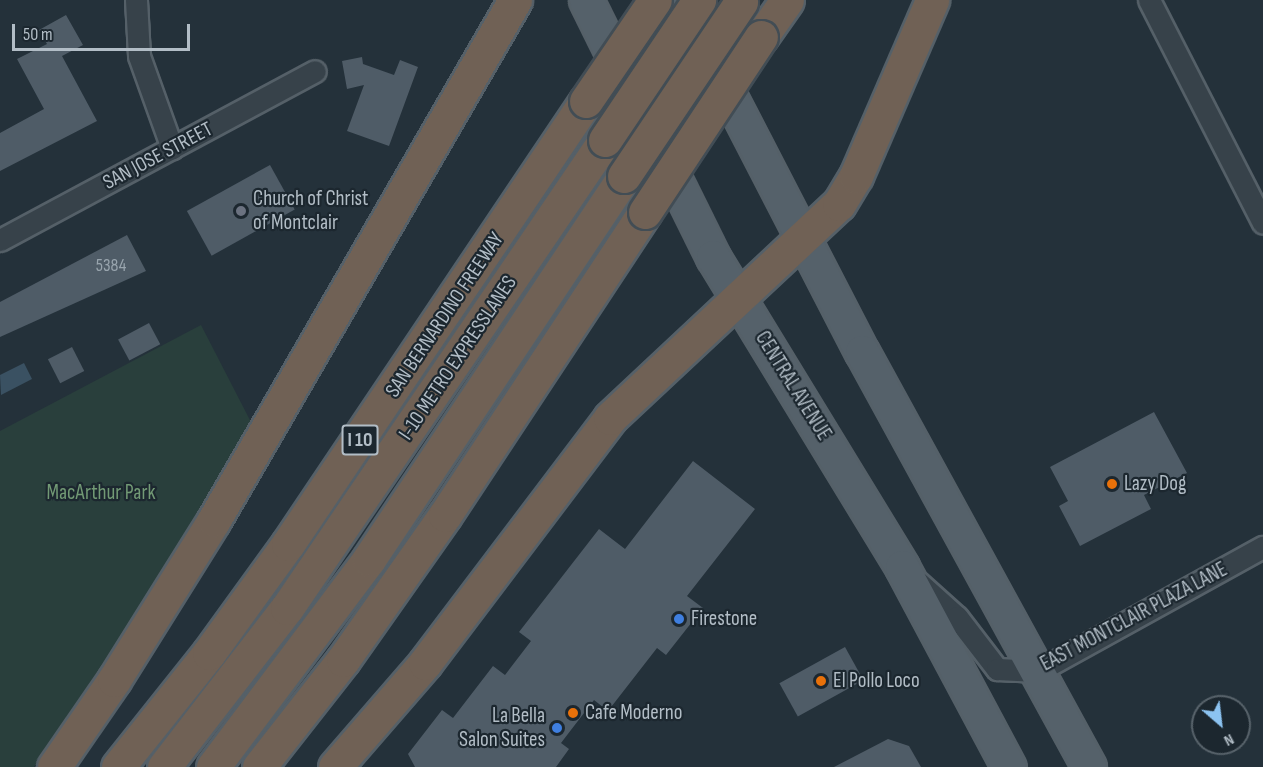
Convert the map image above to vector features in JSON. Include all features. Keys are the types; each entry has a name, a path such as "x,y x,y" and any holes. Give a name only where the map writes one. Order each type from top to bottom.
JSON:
{"highway":[{"path":"54,767 114,680 214,520 515,0"},
{"name":"SAN BERNARDINO FREEWAY","path":"118,767 209,653 288,544 655,0"},
{"name":"I-10 METRO EXPRESSLANES","path":"164,767 287,608 699,0"},
{"path":"259,767 343,660 438,525 787,0"},
{"path":"335,767 425,663 610,417 839,204 856,176 932,0"},
{"name":"I-10 METRO EXPRESSLANES","path":"213,767 369,559 742,1"}],"main road":[{"name":"CENTRAL AVENUE","path":"586,0 713,257 902,567 1009,767"},
{"path":"680,0 862,352 1089,767"}],"street":[{"path":"136,0 139,56 172,148"},
{"path":"1149,0 1263,223"},
{"name":"SAN JOSE STREET","path":"0,240 315,71"},
{"name":"EAST MONTCLAIR PLAZA LANE","path":"902,567 957,617 997,669 1038,671 1263,548"}],"green space":[{"name":"MacArthur Park","path":"201,325 253,426 96,682 34,767 0,767 0,431"}],"water":[{"path":"24,363 32,379 1,395 0,375"}],"building":[{"path":"66,15 83,45 62,56 97,121 0,171 0,133 44,109 17,59 47,44 39,30"},
{"path":"362,57 363,64 394,75 400,60 418,67 389,146 347,131 364,85 347,89 342,61"},
{"name":"Church of Christ of Montclair","path":"270,165 295,210 212,256 187,211"},
{"path":"127,235 146,271 0,337 0,302"},
{"path":"149,323 160,344 129,361 118,339"},
{"path":"72,347 84,371 60,383 48,359"},
{"name":"Lazy Dog","path":"1154,412 1187,473 1144,495 1151,509 1080,546 1059,506 1068,501 1050,467"},
{"path":"693,461 755,509 687,596 703,608 666,655 657,648 608,711 594,700 561,743 569,749 556,767 415,767 408,754 442,710 453,718 493,666 505,675 531,641 519,632 599,529 625,549"},
{"name":"El Pollo Loco","path":"845,647 863,680 798,717 779,683"},
{"path":"888,739 909,746 921,767 834,767"}],"place":[{"name":"Church of Christ of Montclair","path":"241,211"},
{"name":"Lazy Dog","path":"1112,484"},
{"name":"Firestone","path":"679,619"},
{"name":"El Pollo Loco","path":"821,681"},
{"name":"Cafe Moderno","path":"573,713"},
{"name":"La Bella Salon Suites","path":"557,728"}]}
